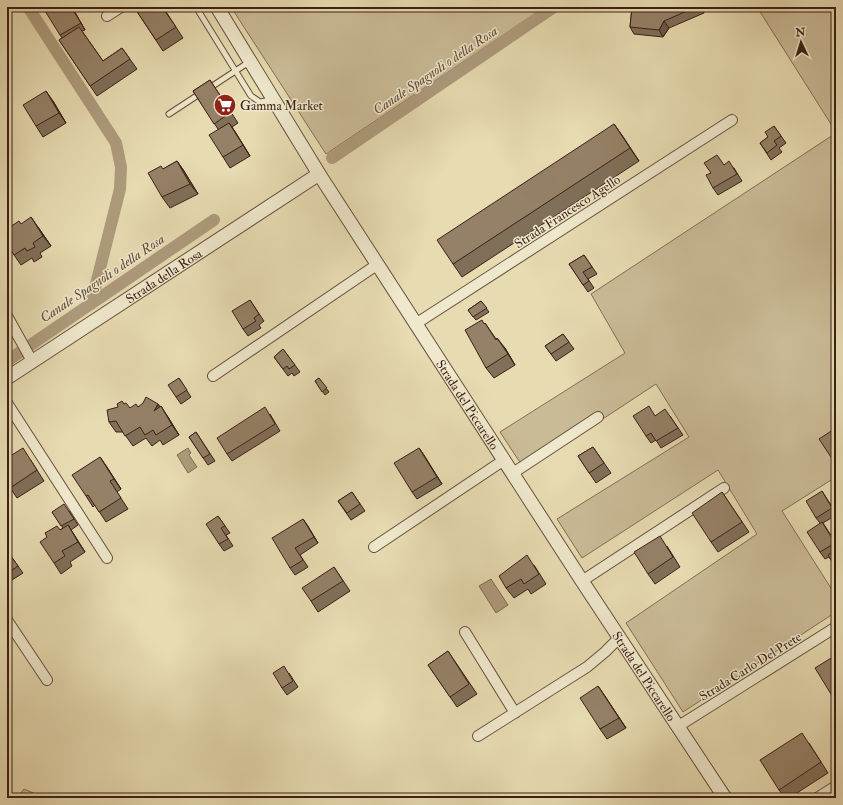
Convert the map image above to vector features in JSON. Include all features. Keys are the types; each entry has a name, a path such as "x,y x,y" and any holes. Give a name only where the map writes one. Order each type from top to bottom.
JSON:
{"street":[{"path":"107,16 121,7"},
{"name":"Strada del Piccarello","path":"217,7 273,100 512,473 677,727 725,798"},
{"name":"Strada Francesco Agello","path":"417,323 732,120"},
{"name":"Strada della Rosa","path":"7,378 320,174"},
{"path":"213,376 378,264"},
{"path":"7,316 32,361"},
{"path":"7,403 106,558"},
{"path":"512,473 598,417"},
{"path":"374,547 504,460"},
{"path":"582,581 724,488"},
{"path":"7,620 47,680"},
{"name":"Strada Carlo Del Prete","path":"677,727 836,627"},
{"path":"465,632 516,713"},
{"path":"478,736 587,667 619,638"},
{"path":"817,798 836,786"}],"lane":[{"path":"196,7 254,99 264,103 273,100"},
{"path":"169,114 249,62"}],"shaded area":[{"path":"231,7 545,7 326,154"},
{"path":"757,7 836,7 836,132"},
{"path":"836,133 836,477 782,511 836,596 836,612 683,712 626,623 757,534 718,470 582,558 557,519 689,437 656,384 525,470 500,432 625,353 591,294"},
{"path":"188,448 191,453 189,455 197,467 188,473 177,455"},
{"path":"491,579 508,605 496,613 479,586"},
{"path":"24,789 45,798 17,798"}],"building":[{"path":"51,7 71,7 81,23 60,35 45,11"},
{"path":"134,7 162,7 176,27 156,40"},
{"path":"632,7 696,7 664,21 659,30 630,27"},
{"path":"79,27 103,61 122,48 130,59 90,86 59,40"},
{"path":"210,80 231,112 214,124 193,91"},
{"path":"46,91 59,113 36,126 23,105"},
{"path":"229,123 243,145 223,157 209,135"},
{"path":"614,124 630,148 453,264 437,240"},
{"path":"774,126 781,136 774,141 777,145 767,153 760,143 768,137 765,132"},
{"path":"717,155 724,165 729,161 737,174 713,188 706,175 711,173 704,163"},
{"path":"177,161 190,184 162,197 148,173 161,166 163,169"},
{"path":"31,217 43,236 33,243 35,247 27,251 25,248 14,255 7,244 7,232 12,229 10,227 19,221 21,224"},
{"path":"584,255 592,267 583,272 589,281 583,285 569,264"},
{"path":"250,300 259,314 254,318 256,321 243,329 232,311"},
{"path":"481,301 487,308 473,317 468,310"},
{"path":"482,320 508,354 486,368 465,330"},
{"path":"563,334 569,342 551,354 545,346"},
{"path":"283,349 295,365 289,369 287,366 283,369 274,357"},
{"path":"179,378 187,390 176,397 168,385"},
{"path":"319,378 327,388 322,392 315,381"},
{"path":"146,397 158,404 154,411 161,406 172,425 156,435 153,430 145,435 140,427 125,436 116,421 109,422 107,410 118,407 117,404 122,401 130,408 136,404 138,407 143,403"},
{"path":"649,406 655,416 665,409 678,428 656,441 651,433 646,436 633,416"},
{"path":"265,407 275,424 227,454 217,438"},
{"path":"836,428 836,462 835,463 819,439"},
{"path":"196,432 210,454 203,458 189,437"},
{"path":"593,447 604,463 589,473 578,456"},
{"path":"23,448 37,470 10,488 7,483 7,458"},
{"path":"419,448 437,477 412,492 394,463"},
{"path":"100,457 114,479 110,481 121,498 99,512 72,475"},
{"path":"822,491 832,508 816,518 806,501"},
{"path":"352,492 360,504 347,513 338,501"},
{"path":"722,492 742,522 711,542 692,513"},
{"path":"64,504 74,519 61,526 52,512"},
{"path":"218,516 225,526 221,528 228,539 219,544 206,524"},
{"path":"303,519 314,537 295,548 303,560 290,568 272,538"},
{"path":"822,522 835,543 820,552 807,532"},
{"path":"68,525 78,542 62,551 65,556 54,563 40,542 47,537 45,533 57,526 60,530"},
{"path":"660,536 673,557 648,574 634,552"},
{"path":"836,550 836,568 828,555"},
{"path":"7,552 18,566 8,573 7,573"},
{"path":"527,555 539,574 524,584 521,579 506,588 499,576"},
{"path":"334,567 343,581 311,601 302,588"},
{"path":"448,651 469,684 450,697 428,665"},
{"path":"836,655 836,698 834,699 815,668"},
{"path":"284,666 293,681 282,688 273,673"},
{"path":"598,686 619,718 600,729 580,698"},
{"path":"802,733 821,762 779,790 760,760"}],"waterway":[{"path":"28,7 116,143 121,167 120,189 91,304"},
{"name":"Canale Spagnoli o della Rosa","path":"332,158 554,7"},
{"name":"Canale Spagnoli o della Rosa","path":"7,361 214,220"}],"place":[{"name":"Gamma Market","path":"225,105"}]}
